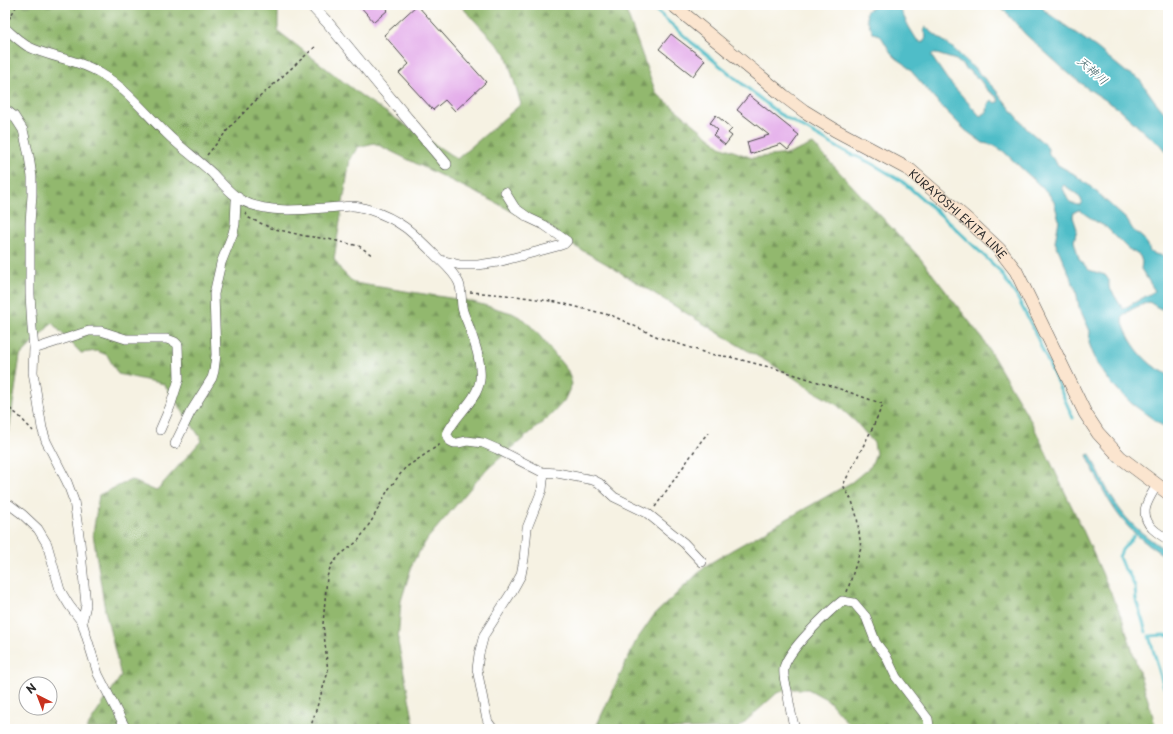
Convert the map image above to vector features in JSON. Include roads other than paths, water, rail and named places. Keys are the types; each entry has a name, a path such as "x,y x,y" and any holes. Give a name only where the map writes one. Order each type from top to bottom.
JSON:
{"main road":[{"name":"KURAYOSHI EKITA LINE","path":"673,5 777,91 804,111 835,130 910,170 999,249 1016,272 1085,413 1098,433 1120,457 1163,489"}],"street":[{"path":"311,5 328,23 374,80 446,164"},
{"path":"6,29 27,46 86,65 102,74 123,90 166,134 201,163 237,199 261,207 274,209 292,210 352,206 385,215 399,222 411,231 452,272 459,284 462,307 478,357 480,381 474,395 450,427 447,434 450,441 454,443 467,441 483,443 536,470 593,480 599,483 614,497 649,515 684,543 702,562"},
{"path":"5,109 14,116 23,130 29,156 32,177 30,223 30,294 34,348 33,372 42,428 46,441 67,482 74,501 80,542 86,605 82,622"},
{"path":"440,260 460,265 478,265 498,262 558,246 567,241 515,208 506,192"},
{"path":"175,444 190,413 212,378 216,355 214,294 221,263 233,233 237,199"},
{"path":"34,348 89,331 101,331 126,339 167,339 175,342 178,345 179,379 170,407 160,430"},
{"path":"493,729 486,715 477,669 479,654 484,635 521,575 527,528 542,490 544,472"},
{"path":"1163,489 1149,499 1145,508 1146,518 1152,528 1168,540"},
{"path":"5,503 22,514 38,529 47,544 60,590 82,622 98,674 126,729"},
{"path":"795,729 789,709 784,678 784,667 793,650 819,621 842,601 854,604 866,617 876,643 886,656 896,677 928,718 928,729"}],"water":[{"path":"877,5 902,5 901,11 917,40 922,43 926,37 924,31 925,27 954,49 993,87 1027,129 1047,146 1049,154 1058,165 1074,174 1091,187 1127,220 1133,230 1143,238 1148,245 1150,252 1162,255 1168,264 1168,312 1149,302 1130,310 1122,319 1126,332 1137,350 1147,361 1168,375 1168,430 1131,403 1111,383 1097,364 1089,343 1090,331 1079,307 1076,290 1055,242 1059,220 1054,202 1048,193 1003,151 993,145 983,143 965,130 943,108 905,64 891,53 882,38 873,33 867,19 866,12","holes":["932,54 937,54 956,60 980,80 987,90 997,97 999,101 995,103 992,100 988,104 987,112 980,116 947,79 932,57","1064,185 1078,195 1082,201 1080,205 1070,202 1062,187","1079,210 1106,227 1127,248 1140,256 1142,262 1141,269 1155,291 1123,309 1109,287 1109,280 1105,275 1089,270 1079,259 1074,241 1077,229 1073,217 1074,212"]},
{"name":"天神川","path":"1000,5 1040,5 1046,12 1097,48 1126,72 1138,78 1168,117 1168,153 1119,109 1087,88 1067,72 1025,34"},
{"path":"1090,454 1108,491 1121,511 1137,528 1168,552 1168,558 1143,541 1115,510 1097,478 1087,455"}],"waterway":[{"path":"650,5 691,42 778,113 842,150 871,163 903,182 951,224 999,270 1017,297 1031,324 1073,418"},
{"path":"1134,536 1122,550 1119,557 1135,587 1136,600 1146,632"},
{"path":"1168,636 1149,636 1164,687 1168,694"}]}
